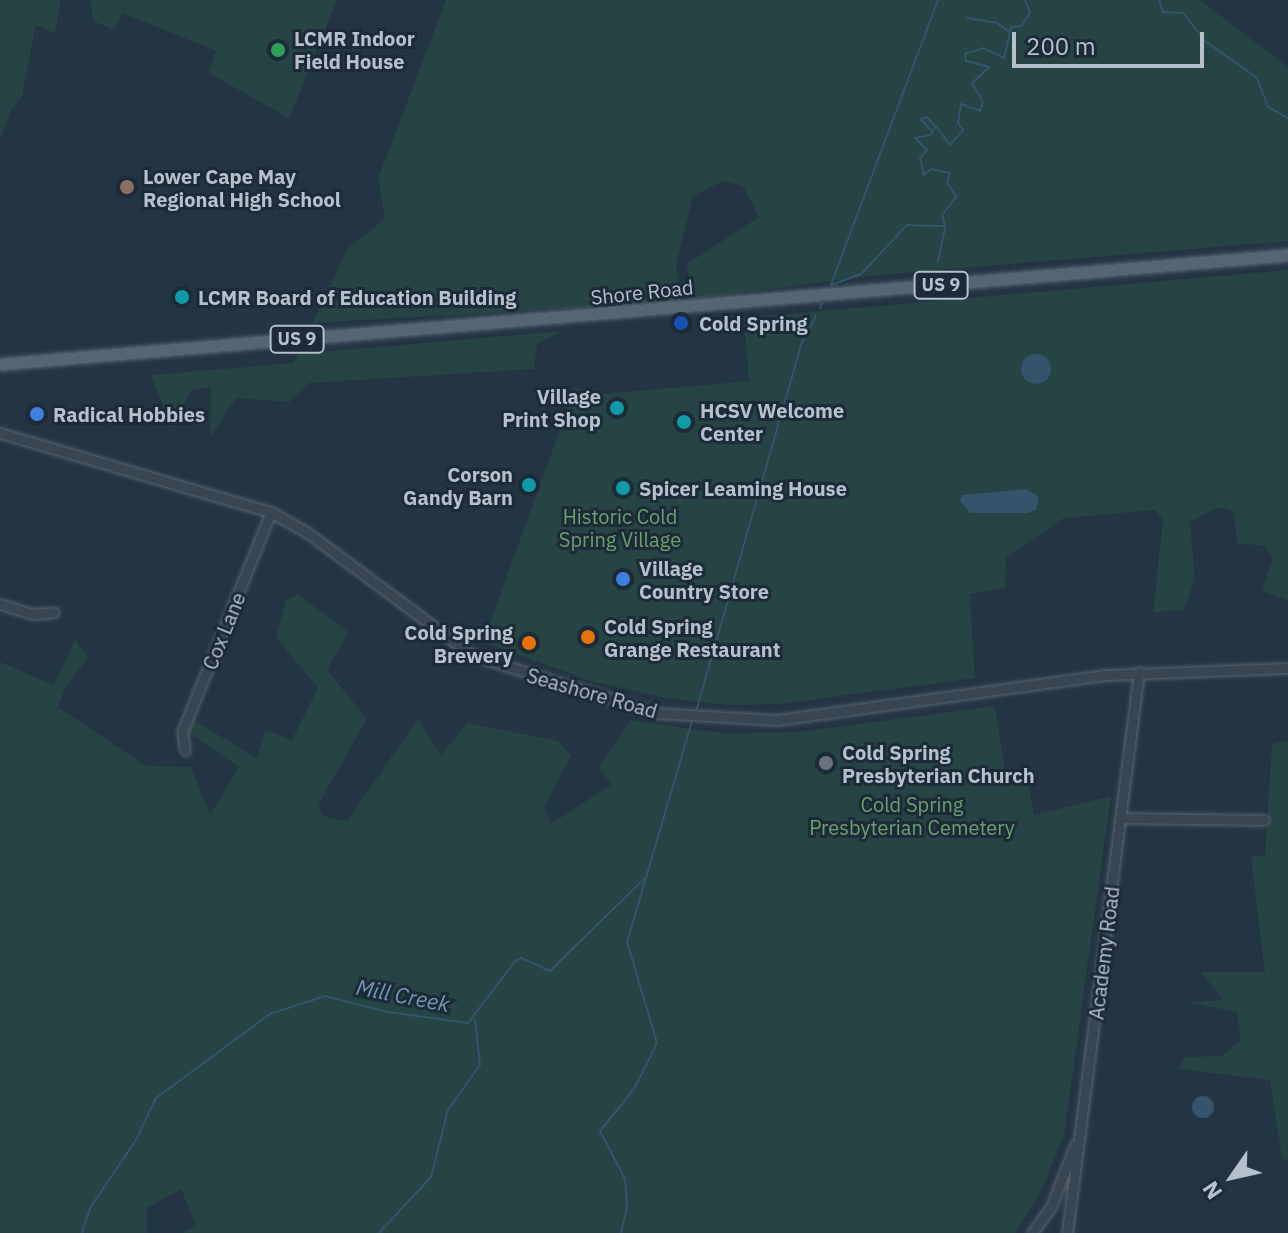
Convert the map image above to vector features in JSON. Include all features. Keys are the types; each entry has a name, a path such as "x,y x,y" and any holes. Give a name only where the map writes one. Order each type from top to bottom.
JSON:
{"main road":[{"name":"Shore Road","path":"0,364 1288,255"}],"street":[{"name":"Seashore Road","path":"0,433 271,512 308,533 472,655 656,713 777,720 1139,672 1288,668"},
{"name":"Cox Lane","path":"185,750 182,732 271,512"},
{"path":"0,604 33,614 54,612"},
{"name":"Academy Road","path":"1067,1233 1139,672"},
{"path":"1121,818 1264,820"},
{"path":"1032,1233 1051,1207 1081,1130"}],"green space":[{"path":"0,0 61,0 55,33 36,25 22,96 10,112 0,140"},
{"path":"90,0 337,0 289,118 209,73 216,51 122,13 115,30 93,21"},
{"path":"446,0 1200,0 1288,67 1288,241 888,274 691,299 687,264 759,217 743,186 723,181 693,196 676,264 681,302 313,323 348,248 385,219 378,179"},
{"name":"Historic Cold Spring Village","path":"1288,270 1288,600 1262,591 1273,558 1264,546 1237,543 1234,512 1219,507 1190,522 1195,579 1184,610 1153,612 1163,520 1155,510 1064,518 1006,558 1005,588 970,594 975,678 779,704 728,705 666,698 591,681 483,642 575,388 603,394 749,381 744,318"},
{"path":"563,331 537,344 534,369 309,383 289,402 236,398 210,437 211,387 191,390 172,428 151,375 293,363 298,354"},
{"name":"Cold Spring Presbyterian Cemetery","path":"298,595 349,632 327,670 367,719 318,805 323,816 347,821 418,719 441,755 467,723 558,741 571,756 545,807 551,824 612,784 598,768 631,720 727,734 807,731 995,706 1007,784 1028,781 1034,815 1111,796 1064,1134 1041,1192 1015,1233 183,1233 196,1225 181,1189 147,1208 147,1233 0,1233 0,662 54,685 75,639 88,659 67,684 58,707 146,766 191,767 210,815 239,767 182,728 188,717 257,758 265,730 292,740 318,688 276,637 286,600"},
{"path":"1288,740 1288,1160 1282,1159 1270,1080 1179,1069 1184,1057 1221,1056 1241,1041 1237,1012 1185,1002 1223,1000 1201,972 1265,972 1251,857 1265,856 1272,744"}],"water":[{"path":"1036,354 1047,358 1051,369 1047,380 1036,384 1025,380 1021,369 1025,358"},
{"path":"1026,489 1039,497 1036,510 1028,513 970,513 960,501 962,495"},
{"path":"1203,1096 1211,1099 1214,1107 1211,1115 1203,1118 1195,1115 1192,1107 1195,1099"}],"waterway":[{"name":"Mill Creek","path":"938,0 831,285 861,274 907,225 945,226 942,215 956,197 947,182 950,173 931,169 924,175 920,158 927,150 915,138 930,135 936,126 950,145 963,130 958,123 961,104 980,111 983,102 972,83 989,67 966,61 965,54 983,48 1004,58 1011,27 1021,26 1030,13 1025,0"},
{"path":"1159,0 1163,12 1183,13 1205,41 1257,78 1268,107 1288,118"},
{"path":"967,18 997,23 1009,32"},
{"name":"Mill Creek","path":"932,131 920,119 927,117 934,125"},
{"path":"938,261 945,228"},
{"name":"Mill Creek","path":"820,308 822,303"},
{"name":"Mill Creek","path":"697,708 801,345 816,316"},
{"path":"621,1233 627,1207 625,1179 600,1131 634,1089 657,1043 627,942 691,724"},
{"name":"Mill Creek","path":"82,1233 90,1208 136,1140 156,1098 270,1014 325,996 388,1012 468,1023 515,961 521,958 550,971 645,878"},
{"path":"379,1233 431,1177 448,1110 480,1065 475,1020"}],"place":[{"name":"LCMR Indoor Field House","path":"278,50"},
{"name":"Lower Cape May Regional High School","path":"127,187"},
{"name":"LCMR Board of Education Building","path":"182,297"},
{"name":"Cold Spring","path":"681,323"},
{"name":"Village Print Shop","path":"617,408"},
{"name":"Radical Hobbies","path":"37,414"},
{"name":"HCSV Welcome Center","path":"684,422"},
{"name":"Corson Gandy Barn","path":"529,485"},
{"name":"Spicer Leaming House","path":"623,488"},
{"name":"Village Country Store","path":"623,579"},
{"name":"Cold Spring Grange Restaurant","path":"588,637"},
{"name":"Cold Spring Brewery","path":"529,643"},
{"name":"Cold Spring Presbyterian Church","path":"826,763"}]}
